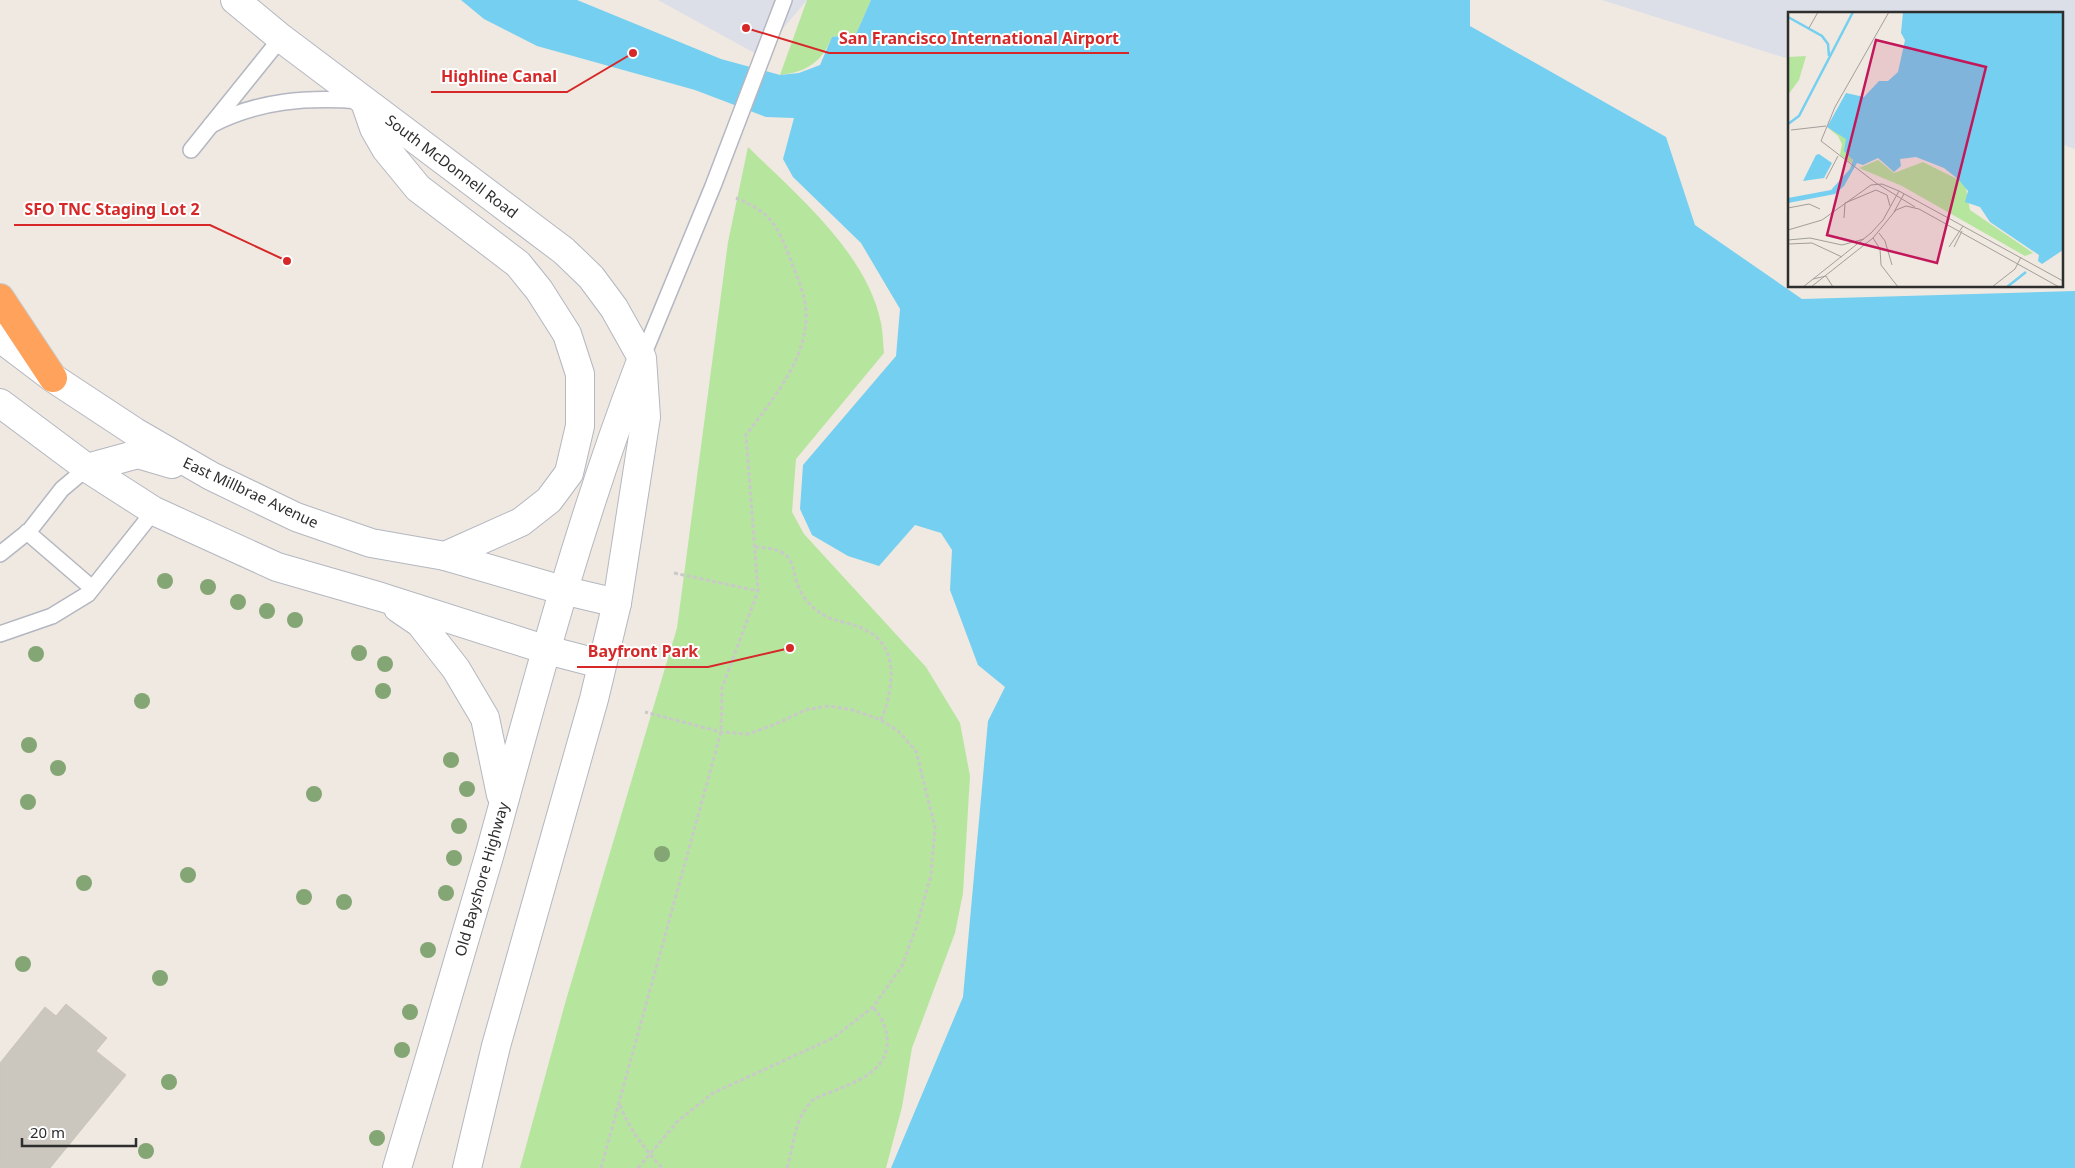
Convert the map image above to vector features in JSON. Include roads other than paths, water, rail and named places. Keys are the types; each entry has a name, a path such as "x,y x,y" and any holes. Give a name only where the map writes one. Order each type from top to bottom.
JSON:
{"highway":[{"path":"0,298 53,378"}],"main road":[{"name":"South McDonnell Road","path":"235,0 281,38 564,251 591,277 614,308 642,358 646,417 617,603"},
{"path":"365,102 374,128 386,149 418,188 518,264 539,290 567,334 580,374 580,426 569,473 554,493 521,522 445,556"},
{"name":"East Millbrae Avenue","path":"0,338 53,378 135,432 212,476 296,517 370,543 445,556 562,590 617,603"},
{"path":"562,590 616,425 642,358"},
{"path":"0,403 86,468 154,511 277,567 381,597 547,650 601,664"},
{"path":"86,468 138,454 212,476"},
{"name":"Old Bayshore Highway","path":"397,1168 489,853 533,692 547,650 562,590"},
{"path":"381,597 420,623 456,669 485,718 502,792 489,853"},
{"path":"468,1168 496,1046 594,698 617,603"}],"lane":[{"path":"642,358 741,116 784,0"},
{"path":"190,150 281,38"},
{"path":"211,125 234,113 279,102 307,99 365,102"},
{"path":"0,554 27,532 62,489 86,468"},
{"path":"0,634 52,616 88,594 154,511"},
{"path":"27,532 92,588"}],"water":[{"path":"461,0 577,0 721,59 780,75 799,73 820,65 832,37 856,34 871,0 1470,0 1470,26 1666,137 1695,225 1802,299 2075,291 2075,1168 891,1168 963,997 988,721 1005,687 978,665 950,590 952,550 941,533 915,525 879,566 848,556 812,535 800,509 803,465 896,356 900,309 861,243 793,177 783,159 794,118 766,117 695,90 537,46 484,19"}],"place":[{"name":"San Francisco International Airport","path":"746,28"},
{"name":"Highline Canal","path":"633,53"},
{"name":"SFO TNC Staging Lot 2","path":"287,261"},
{"name":"Bayfront Park","path":"790,648"}]}
